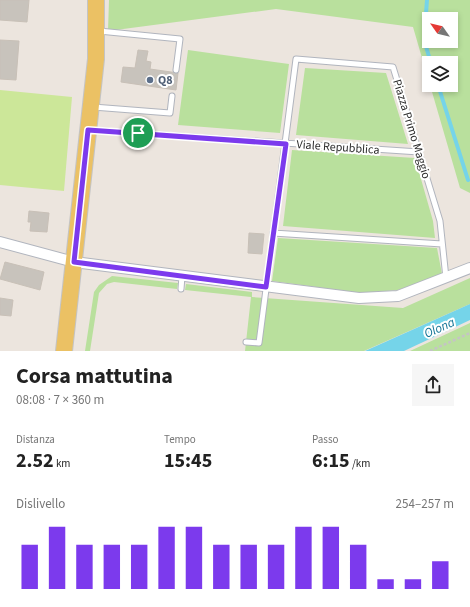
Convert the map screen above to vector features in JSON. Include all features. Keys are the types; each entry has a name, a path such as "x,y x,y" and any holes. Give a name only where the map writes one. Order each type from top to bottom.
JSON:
{"main road":[{"path":"64,351 96,59 96,0"}],"street":[{"path":"0,242 74,262 359,298 398,296 470,268"}],"lane":[{"path":"96,31 180,39 176,70"},
{"name":"Piazza Primo Maggio","path":"246,342 259,343 296,59 393,67 440,221 446,278"},
{"path":"91,106 170,113 172,96"},
{"name":"Viale Repubblica","path":"88,130 419,152"},
{"path":"274,233 442,244"},
{"path":"180,289 182,276"}],"path":[{"path":"430,351 470,334"}],"green space":[{"path":"109,0 470,0 470,193 460,188 432,92 458,92 458,56 422,56 422,58 413,27 276,9 108,31"},
{"path":"188,50 289,64 280,133 178,125"},
{"path":"305,68 386,73 408,144 296,135"},
{"path":"0,90 72,97 64,191 0,185"},
{"path":"292,150 415,158 433,221 435,238 283,226"},
{"path":"278,238 437,248 442,274 398,290 361,293 272,281"},
{"path":"112,276 178,283 177,289 114,282 107,284 99,293 90,351 85,351 94,292 99,285"},
{"path":"470,278 470,304 364,351 245,351 251,297 185,290 186,284 252,292 252,297 403,308"},
{"path":"470,323 470,351 410,351"}],"water":[{"name":"Olona","path":"470,304 470,320 404,351 365,351"}],"building":[{"path":"0,0 29,0 27,22 0,20"},
{"path":"0,40 19,41 16,80 0,79"},
{"path":"138,50 148,51 146,61 151,62 150,69 178,73 176,90 121,82 123,67 135,68"},
{"path":"29,211 49,213 47,232 30,231 31,222 28,222"},
{"path":"249,233 264,234 262,254 248,253"},
{"path":"5,262 44,272 40,290 0,279"},
{"path":"0,298 13,300 11,316 0,315"}],"waterway":[{"path":"427,0 424,40 429,56"},
{"path":"440,92 468,180"}],"place":[{"name":"Q8","path":"150,80"}],"route":[{"path":"88,130 138,133 286,144 266,287 74,262 88,130"}]}
